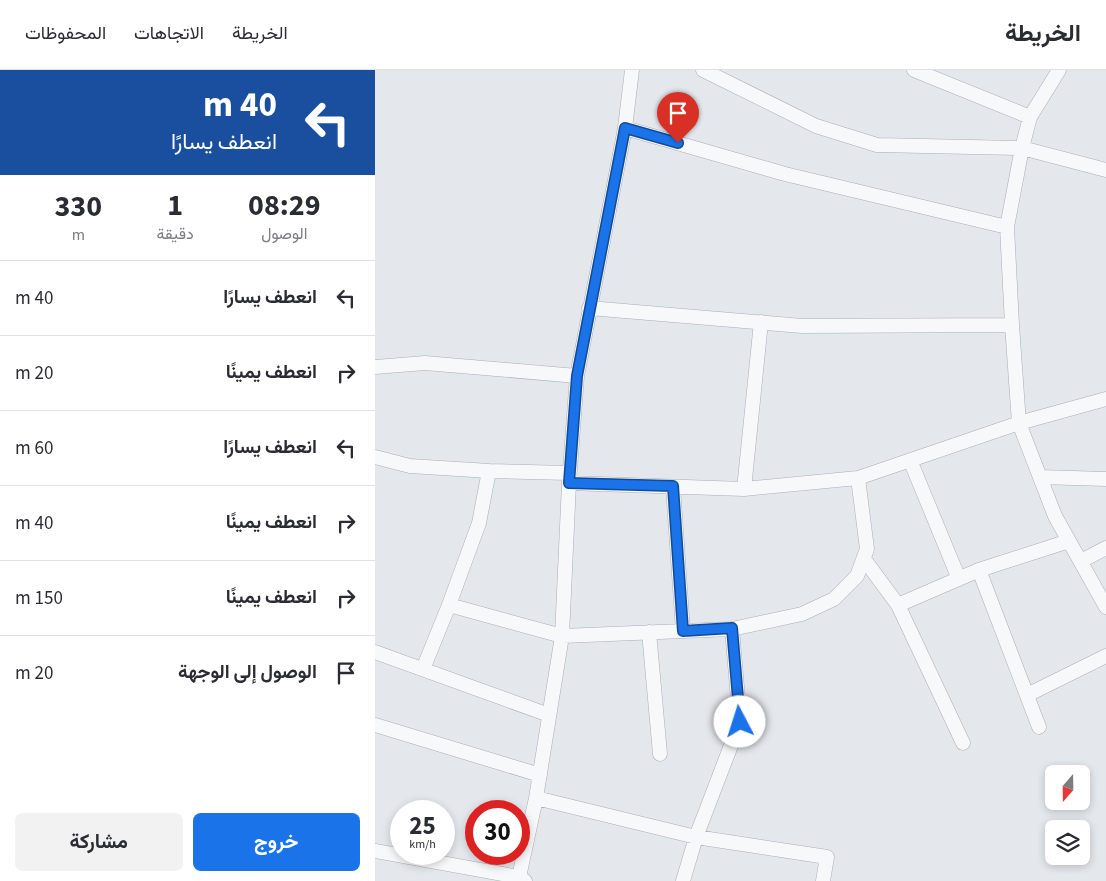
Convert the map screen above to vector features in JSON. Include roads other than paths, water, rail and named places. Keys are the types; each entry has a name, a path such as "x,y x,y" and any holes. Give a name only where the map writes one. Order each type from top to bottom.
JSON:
{"street":[{"path":"375,851 521,880 562,636 569,478 577,376 625,128 632,70"},
{"path":"703,70 816,126 877,145 1022,148 1106,170"},
{"path":"914,70 1030,118"},
{"path":"1059,70 1030,118 1022,148 1007,227 1019,423 1055,516 1106,607"},
{"path":"625,128 785,174 1007,227"},
{"path":"589,308 802,326 1012,325"},
{"path":"745,489 761,322"},
{"path":"375,367 425,363 577,376"},
{"path":"375,457 410,466 673,486 745,489 858,478 1019,423 1106,399"},
{"path":"910,460 959,579"},
{"path":"423,669 479,523 489,471"},
{"path":"1040,477 1106,479"},
{"path":"449,605 562,636 732,628 802,614 834,599 857,576 867,549 858,478"},
{"path":"673,486 683,631"},
{"path":"898,605 979,570 1069,540"},
{"path":"1081,561 1106,548"},
{"path":"863,559 898,605 963,743"},
{"path":"979,570 1039,727"},
{"path":"683,881 696,837 740,722 732,628"},
{"path":"649,632 660,754"},
{"path":"375,652 549,715"},
{"path":"1027,695 1106,656"},
{"path":"375,725 540,775"},
{"path":"536,798 696,837 827,857 823,881"}]}
